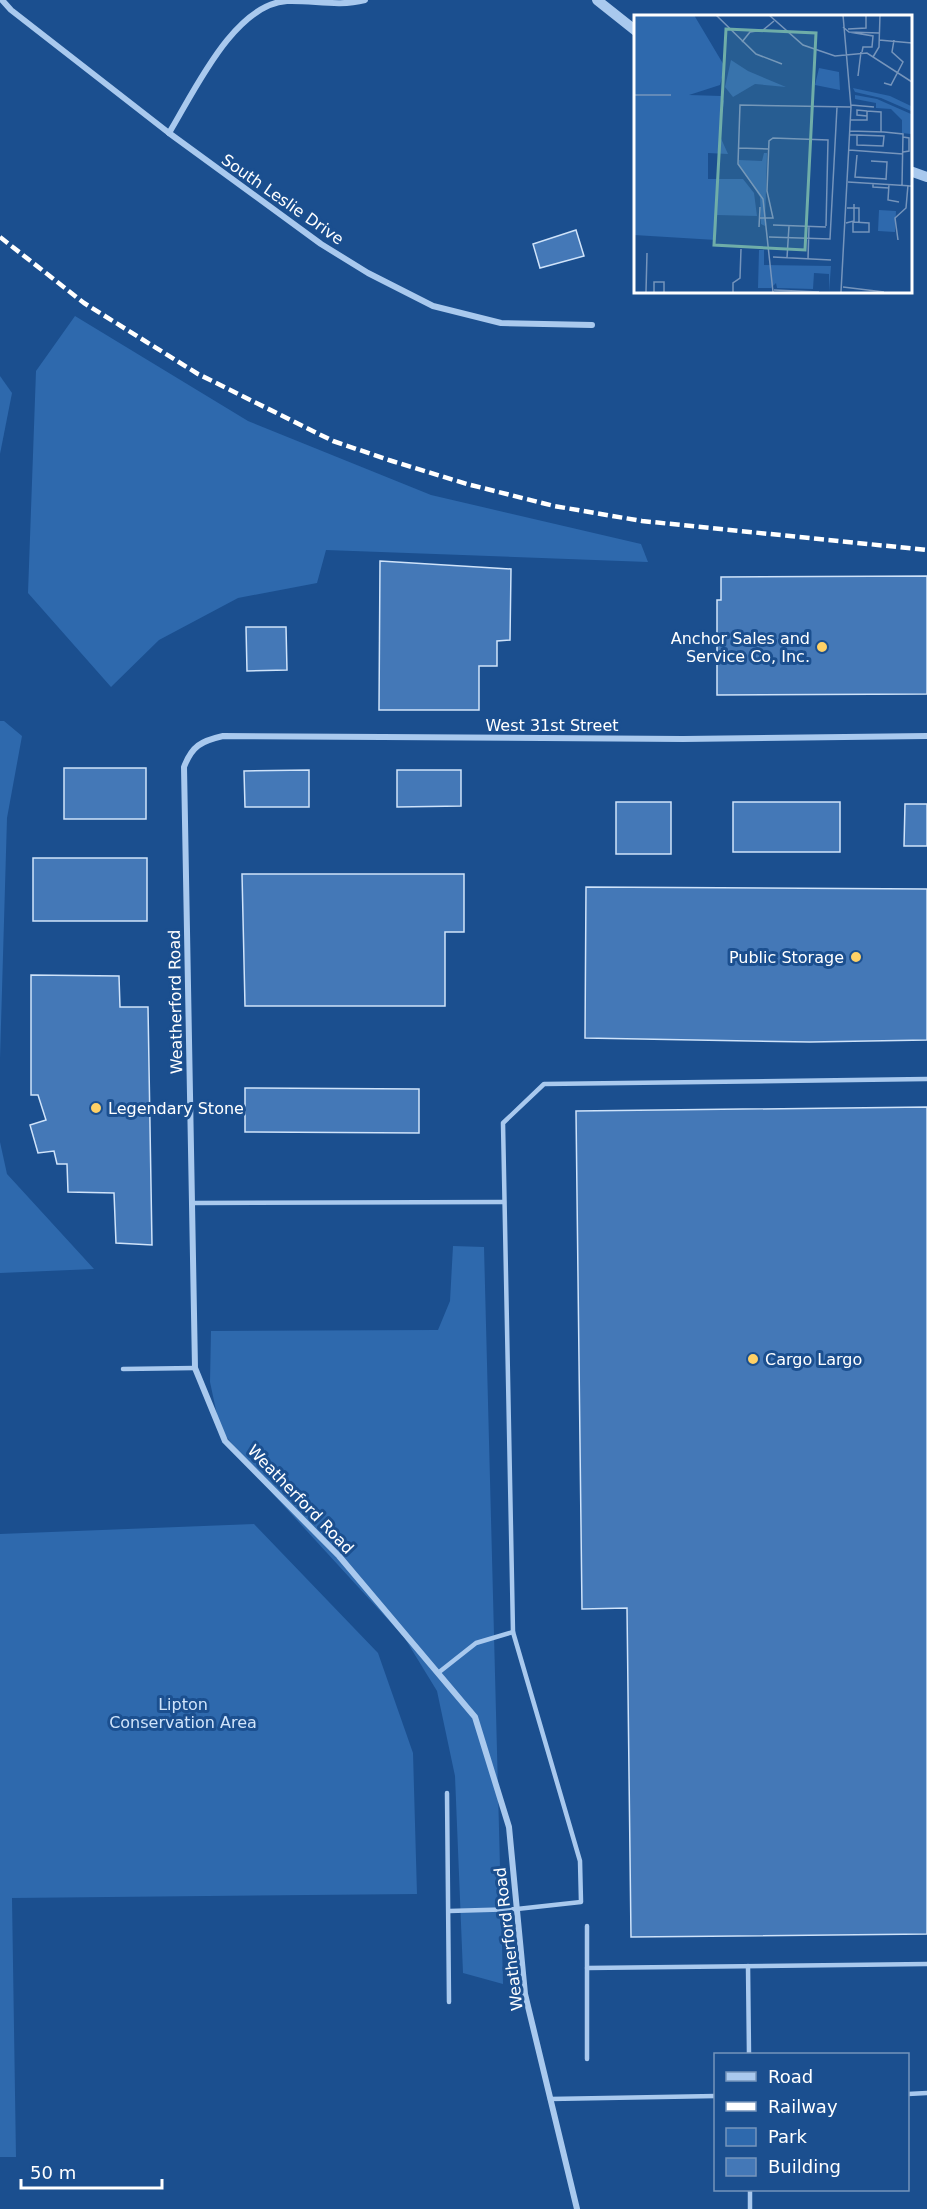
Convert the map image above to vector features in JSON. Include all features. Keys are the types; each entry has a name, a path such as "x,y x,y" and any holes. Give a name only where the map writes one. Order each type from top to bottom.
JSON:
{"street":[{"name":"South Leslie Drive","path":"2,0 169,133 321,244 368,273 433,306 501,323 592,325"},
{"path":"169,133 230,35 248,16 270,4 287,0 347,5 364,0"},
{"path":"597,0 634,29"},
{"path":"912,172 927,177"},
{"name":"West 31st Street","path":"186,760 189,752 200,741 223,736 683,739 927,736"},
{"name":"Weatherford Road","path":"186,760 184,767 195,1368 225,1441 339,1556 475,1717 509,1827 525,1994 577,2209"}],"lane":[{"path":"448,1911 517,1909 581,1902 580,1861 513,1632 503,1123 544,1084 927,1079"},
{"path":"192,1203 504,1202"},
{"path":"123,1369 195,1368"},
{"path":"438,1673 476,1643 513,1632"},
{"path":"447,1792 449,2002"},
{"path":"586,1926 587,2059"},
{"path":"587,1968 927,1964"},
{"path":"748,1966 749,2053"},
{"path":"909,2094 927,2093"},
{"path":"550,2099 714,2096"},
{"path":"750,2191 750,2209"}],"green space":[{"path":"75,316 248,421 431,495 641,544 648,562 326,550 317,583 238,598 159,640 111,687 28,593 36,371"},
{"path":"0,376 12,393 0,454"},
{"path":"0,721 4,721 22,736 7,818 0,1059"},
{"path":"0,1142 7,1174 94,1269 0,1273"},
{"path":"453,1246 484,1247 503,1984 463,1973 455,1776 437,1691 404,1637 273,1494 220,1429 210,1382 211,1331 438,1330 450,1301"},
{"name":"Lipton Conservation Area","path":"254,1524 378,1653 413,1753 417,1894 12,1898 16,2157 0,2157 0,1534"}],"building":[{"path":"576,230 584,256 540,268 533,244"},
{"path":"380,561 511,569 510,640 497,641 497,666 479,666 479,710 379,710"},
{"name":"Anchor Sales and Service Co, Inc.","path":"927,576 927,694 717,695 717,600 721,600 721,577"},
{"path":"246,627 286,627 287,670 247,671"},
{"path":"64,768 146,768 146,819 64,819"},
{"path":"309,770 309,807 245,807 244,771"},
{"path":"397,770 461,770 461,806 397,807"},
{"path":"616,802 671,802 671,854 616,854"},
{"path":"733,802 840,802 840,852 733,852"},
{"path":"905,804 927,804 927,846 904,846"},
{"path":"33,858 147,858 147,921 33,921"},
{"path":"242,874 464,874 464,932 445,932 445,1006 245,1006"},
{"path":"586,887 927,889 927,1040 810,1042 585,1038"},
{"name":"Legendary Stone","path":"31,975 119,976 120,1007 148,1007 152,1245 116,1243 114,1193 68,1192 67,1164 57,1164 54,1151 38,1153 30,1125 46,1120 38,1095 31,1095"},
{"path":"245,1088 419,1089 419,1133 245,1132"},
{"name":"Cargo Largo","path":"927,1107 927,1934 631,1937 627,1608 582,1609 576,1111"}],"railway":[{"path":"0,237 84,303 198,374 333,441 392,461 467,484 554,506 642,521 927,550"}],"place":[{"name":"Anchor Sales and Service Co, Inc.","path":"822,647"},
{"name":"Public Storage","path":"856,957"},
{"name":"Legendary Stone","path":"96,1108"},
{"name":"Cargo Largo","path":"753,1359"}]}
